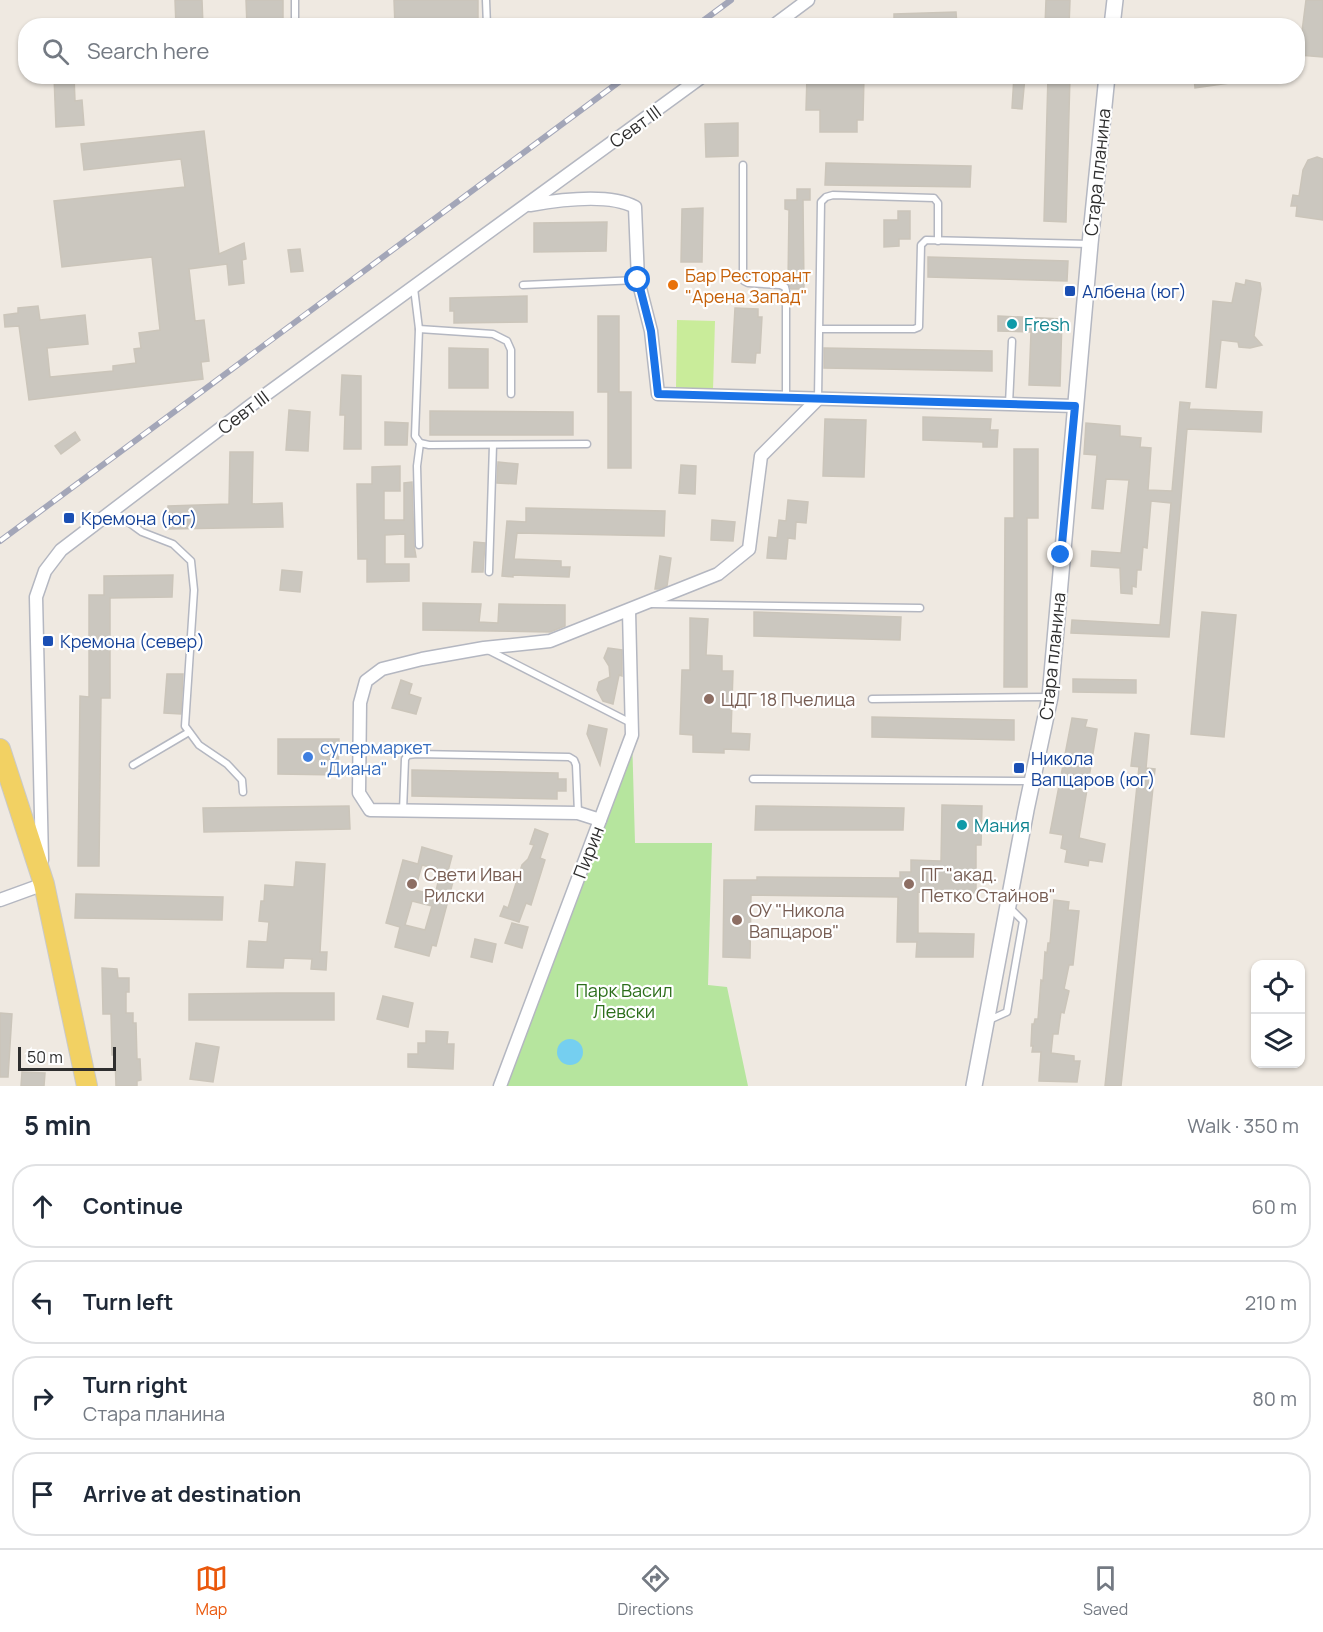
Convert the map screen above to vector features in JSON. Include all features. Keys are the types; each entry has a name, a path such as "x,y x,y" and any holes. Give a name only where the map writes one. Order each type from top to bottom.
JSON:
{"main road":[{"path":"0,749 44,884 87,1086"}],"street":[{"path":"784,18 808,0"},
{"path":"1114,18 1115,0"},
{"name":"Севт III","path":"44,884 36,597 45,571 61,550 250,406 692,84"},
{"name":"Стара планина","path":"974,1086 1050,697 1106,84"},
{"path":"526,205 568,199 625,202 634,207 638,280 651,331 658,394 1075,406"},
{"path":"600,820 578,813 370,810 359,793 360,703 366,681 382,669 422,659 484,648 550,641 718,574 749,549 761,456 818,399"},
{"name":"Пирин","path":"500,1086 632,735 629,611"},
{"path":"0,900 44,884"}],"lane":[{"path":"295,0 296,18"},
{"path":"486,0 487,18"},
{"path":"742,165 744,281 780,285 785,287 786,291 786,398"},
{"path":"818,399 821,202 825,197 934,198 938,203 938,241"},
{"path":"820,329 914,329 919,327 921,245 926,240 1090,244"},
{"path":"523,285 638,280"},
{"path":"414,287 419,329 415,436 420,443 429,445 587,444"},
{"path":"419,329 493,334 507,341 511,350 511,394"},
{"path":"1009,404 1012,341"},
{"path":"419,545 417,466 420,443"},
{"path":"489,573 493,445"},
{"path":"112,511 142,532 173,544 190,561 194,590 185,726 199,745 227,764 242,780 243,792"},
{"path":"645,604 920,608"},
{"path":"484,648 631,723"},
{"path":"872,699 1050,697"},
{"path":"133,765 189,732"},
{"path":"403,811 405,759 408,755 534,756 569,757 574,760 578,813"},
{"path":"753,779 1032,781"}],"green space":[{"path":"677,320 715,321 713,390 676,389"},
{"name":"Парк Васил Левски","path":"632,735 635,843 712,843 708,985 727,987 748,1086 500,1086"}],"water":[{"path":"570,1039 579,1043 583,1052 579,1061 570,1065 561,1061 557,1052 561,1043"}],"building":[{"path":"175,0 202,0 203,18 176,18"},
{"path":"246,0 283,0 283,18 247,18"},
{"path":"394,0 478,0 478,18 395,18"},
{"path":"1046,0 1070,0 1069,18 1045,18"},
{"path":"1306,0 1323,0 1323,57 1305,56 1304,18"},
{"path":"956,12 956,18 894,18 894,14"},
{"path":"54,84 74,84 75,101 82,100 84,125 56,127"},
{"path":"807,84 864,84 863,120 857,120 857,132 820,132 820,110 806,110"},
{"path":"1014,84 1024,84 1022,109 1012,108"},
{"path":"1048,84 1070,84 1066,222 1044,221"},
{"path":"1195,84 1222,84 1195,88"},
{"path":"738,123 738,156 706,157 705,124"},
{"path":"204,131 219,254 244,243 246,259 242,260 244,283 229,285 227,264 189,269 195,321 204,320 209,361 201,362 203,379 29,400 19,326 5,327 4,315 18,313 18,308 38,306 40,320 85,315 88,344 47,348 50,377 113,371 113,366 136,363 134,349 141,348 139,333 160,330 152,257 62,267 54,201 185,187 181,159 84,170 81,144"},
{"path":"1317,157 1323,159 1323,220 1296,216 1297,206 1291,206 1293,195 1299,196 1303,170 1308,160"},
{"path":"826,163 971,166 970,187 825,185"},
{"path":"797,189 810,189 810,200 803,200 804,289 791,289 788,283 789,210 785,209 785,200 797,200"},
{"path":"703,208 702,262 681,262 682,209"},
{"path":"898,211 910,211 910,239 899,239 899,246 884,247 884,220 898,220"},
{"path":"607,222 606,251 534,252 534,223"},
{"path":"300,249 303,271 291,272 288,250"},
{"path":"928,257 1068,261 1067,281 928,277"},
{"path":"1246,280 1260,283 1254,336 1262,345 1250,348 1239,347 1238,342 1221,340 1216,388 1206,387 1213,301 1232,303 1236,283 1245,285"},
{"path":"527,296 527,322 454,323 454,311 450,311 450,298"},
{"path":"735,308 758,309 758,317 762,317 760,353 756,353 755,363 732,362"},
{"path":"598,316 619,316 619,392 631,392 631,468 608,468 608,392 598,392"},
{"path":"998,316 1062,319 1060,386 1029,385 1031,332 998,331"},
{"path":"449,348 488,349 488,388 449,388"},
{"path":"824,348 992,351 992,371 824,368"},
{"path":"342,375 361,376 361,449 344,449 345,415 340,415"},
{"path":"1180,402 1190,403 1189,409 1262,412 1261,432 1187,429 1169,637 1071,633 1072,620 1160,625 1171,503 1151,501 1147,548 1143,547 1141,570 1137,570 1136,587 1132,586 1132,594 1121,593 1120,568 1091,566 1092,551 1121,553 1129,480 1106,479 1103,509 1092,508 1097,455 1084,454 1086,423 1120,426 1120,436 1141,438 1140,447 1151,448 1148,490 1172,491"},
{"path":"289,410 310,412 308,451 286,450"},
{"path":"430,411 573,412 573,435 430,435"},
{"path":"923,417 991,419 990,430 998,430 997,447 983,447 983,442 923,440"},
{"path":"825,419 866,420 864,477 823,476"},
{"path":"385,422 408,423 407,445 385,445"},
{"path":"75,432 80,440 61,454 55,446"},
{"path":"1014,449 1038,449 1038,518 1027,518 1027,687 1004,687 1005,518 1014,518"},
{"path":"230,452 253,452 252,504 282,503 283,527 168,529 168,506 229,504"},
{"path":"498,462 518,464 516,484 497,483"},
{"path":"681,465 696,466 695,494 679,493"},
{"path":"400,466 400,491 384,491 384,520 404,520 404,483 412,482 416,557 405,557 405,534 385,535 385,564 409,564 409,581 367,582 367,559 358,559 357,484 372,484 372,467"},
{"path":"788,500 808,502 806,523 796,522 795,539 788,538 786,559 767,558 769,537 777,538 779,520 786,521"},
{"path":"526,508 665,511 664,536 517,533 514,559 561,561 561,567 570,567 569,577 502,576 507,521 526,522"},
{"path":"712,520 735,522 733,541 711,540"},
{"path":"474,542 485,543 483,572 472,572"},
{"path":"660,556 671,558 667,586 655,589"},
{"path":"282,570 302,572 300,592 280,590"},
{"path":"173,575 172,597 110,598 110,698 101,698 99,866 78,866 80,696 89,697 89,595 104,595 104,576"},
{"path":"423,603 481,604 479,622 498,623 499,604 565,605 565,626 550,632 423,630"},
{"path":"754,612 901,617 900,640 754,636"},
{"path":"1202,612 1236,615 1224,737 1191,734"},
{"path":"690,618 708,619 706,655 722,656 722,671 733,671 731,733 750,734 749,750 724,749 724,753 693,752 693,735 680,734 682,670 690,670"},
{"path":"608,648 622,650 622,676 619,675 613,704 603,701 597,690 599,682 610,677 609,666 604,658"},
{"path":"167,674 183,674 181,714 164,713"},
{"path":"1073,679 1136,680 1136,693 1073,692"},
{"path":"401,680 412,684 409,694 421,698 416,714 392,708"},
{"path":"872,717 1014,720 1014,740 872,737"},
{"path":"1072,718 1087,720 1085,727 1097,729 1079,838 1105,844 1102,862 1089,860 1088,866 1065,862 1067,850 1061,848 1063,835 1050,833"},
{"path":"589,725 607,729 600,765 587,734"},
{"path":"1135,733 1149,735 1146,768 1155,769 1121,1086 1105,1086 1139,767 1141,767 1131,766"},
{"name":"супермаркет \"Диана\"","path":"278,739 339,739 338,775 278,774"},
{"path":"412,770 558,773 558,779 566,779 566,791 557,791 557,799 412,796"},
{"path":"942,805 982,806 981,845 976,845 976,893 918,892 918,933 974,934 973,957 916,957 917,942 897,942 898,897 751,895 750,958 723,957 724,880 757,880 757,877 900,878 900,872 911,872 911,860 941,861"},
{"path":"349,806 350,829 204,832 203,808"},
{"path":"756,806 904,808 903,830 755,830"},
{"path":"535,829 548,834 540,858 545,860 531,905 526,903 519,922 500,916 504,906 508,908 522,865 528,859 534,845 530,844"},
{"path":"422,847 452,856 448,871 455,874 436,946 432,945 429,956 395,947 400,927 386,923 403,860 418,864","holes":["422,865 441,870 435,895 415,890","412,901 432,906 425,930 405,925"]},
{"path":"296,862 325,864 320,952 327,952 326,970 311,969 312,959 284,958 283,968 247,967 249,941 267,942 269,922 259,921 265,885 294,887"},
{"path":"76,894 223,897 222,920 75,918"},
{"path":"1054,900 1069,902 1068,910 1079,911 1073,965 1069,965 1064,989 1069,991 1064,1013 1061,1012 1058,1034 1053,1034 1051,1053 1074,1056 1074,1061 1080,1061 1077,1082 1039,1081 1041,1052 1032,1052 1033,1046 1031,1046 1032,1024 1035,1019 1038,1019 1045,952 1047,953 1048,943 1050,943"},
{"path":"512,923 528,927 522,948 505,943"},
{"path":"475,939 496,944 492,962 471,957"},
{"path":"102,968 117,969 118,978 129,978 126,1013 133,1013 133,1023 136,1023 137,1059 140,1059 141,1080 137,1081 137,1086 116,1086 115,1055 112,1055 111,1014 103,1014"},
{"path":"334,993 334,1020 189,1020 189,994"},
{"path":"383,996 413,1003 408,1027 377,1019"},
{"path":"0,1013 12,1014 8,1077 0,1077"},
{"path":"426,1031 448,1032 447,1044 454,1044 453,1069 408,1067 408,1054 418,1054 418,1043 426,1043"},
{"path":"196,1043 219,1047 213,1082 190,1079"},
{"path":"22,1072 45,1073 44,1086 21,1086"}],"railway":[{"path":"707,18 731,0"},
{"path":"0,541 616,84"}],"place":[{"name":"Бар Ресторант \"Арена Запад\"","path":"673,285"},
{"name":"Албена (юг)","path":"1070,291"},
{"name":"Fresh","path":"1012,324"},
{"name":"Кремона (юг)","path":"69,518"},
{"name":"Кремона (север)","path":"48,641"},
{"name":"ЦДГ 18 Пчелица","path":"709,699"},
{"name":"супермаркет \"Диана\"","path":"308,757"},
{"name":"Никола Вапцаров (юг)","path":"1019,768"},
{"name":"Мания","path":"962,825"},
{"name":"Свети Иван Рилски","path":"412,884"},
{"name":"ПГ \"акад. Петко Стайнов\"","path":"909,884"},
{"name":"ОУ \"Никола Вапцаров\"","path":"737,920"}],"route":[{"path":"638,280 651,331 658,394 1075,406 1061,555"}]}
